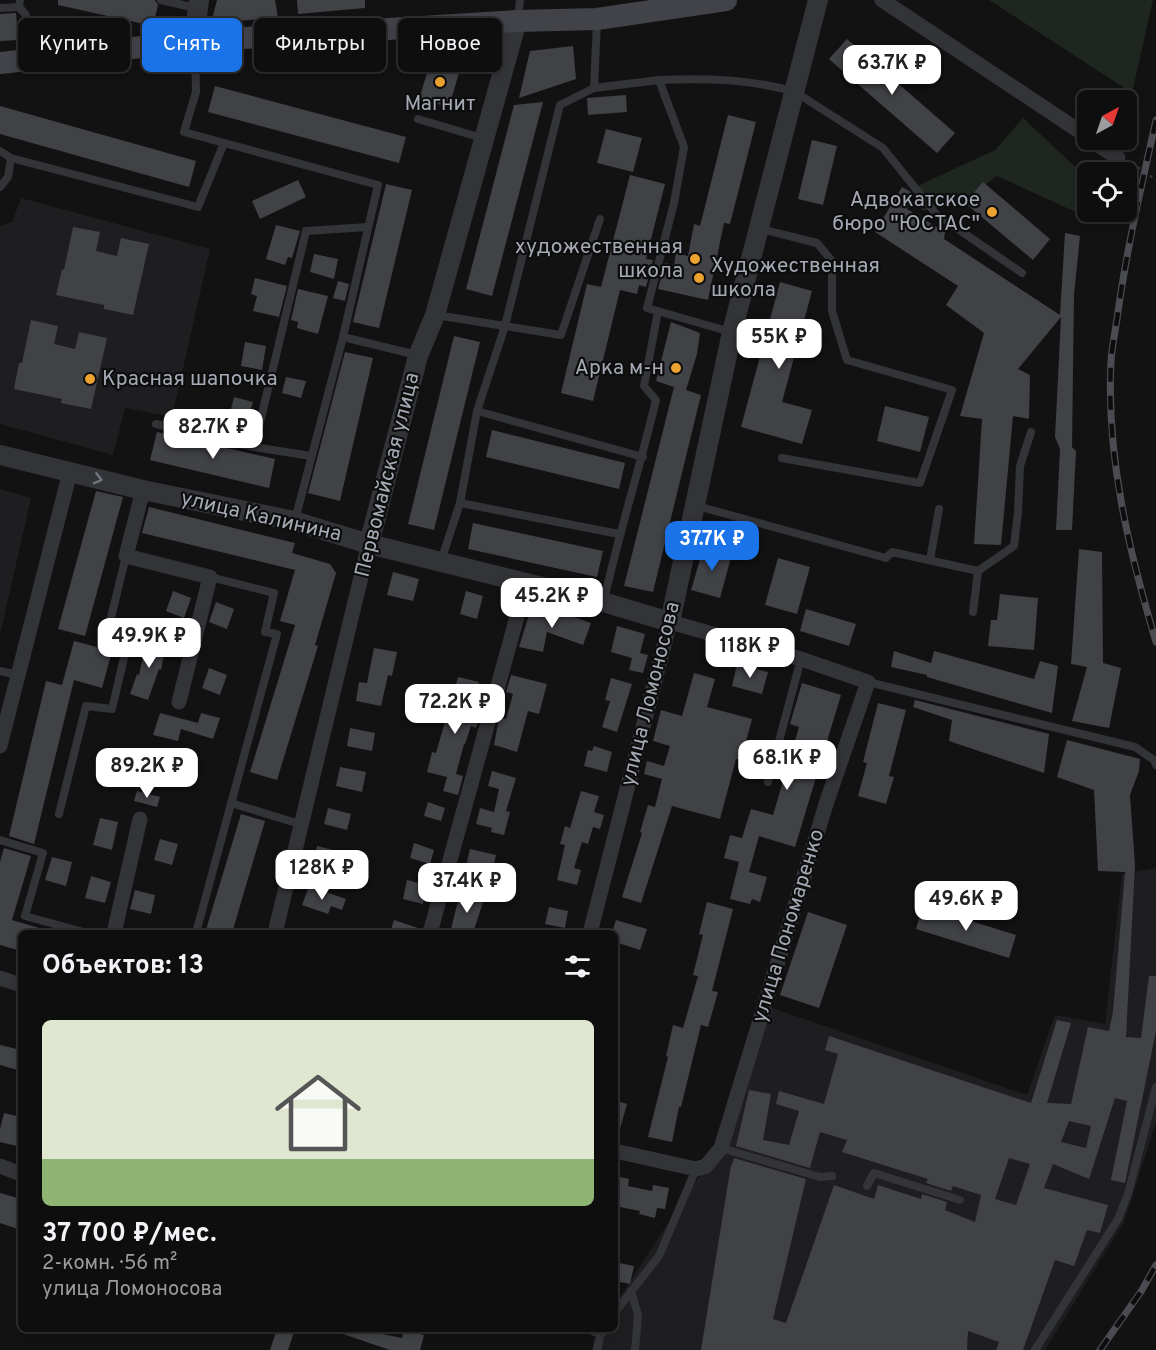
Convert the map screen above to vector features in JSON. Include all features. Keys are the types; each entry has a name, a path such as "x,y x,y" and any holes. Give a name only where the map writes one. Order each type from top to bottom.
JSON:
{"main road":[{"path":"242,36 519,10 597,19 726,0"},
{"path":"0,63 18,61"}],"street":[{"name":"улица Ломоносова","path":"591,930 670,622 732,332 818,0"},
{"path":"882,0 1077,130"},
{"name":"Первомайская улица","path":"276,930 303,825 369,544 418,356 435,315 519,10"},
{"path":"1106,150 1118,158"},
{"name":"улица Калинина","path":"0,455 143,490 294,521 369,544 603,602 801,659 868,682"},
{"path":"0,746 3,720 18,675 70,472"},
{"path":"143,490 126,556 210,577 179,702"},
{"path":"431,930 526,584"},
{"name":"улица Пономаренко","path":"701,1167 721,1148 827,801 868,682"},
{"path":"115,930 140,819"},
{"path":"0,978 18,984"},
{"path":"618,1152 701,1167"},
{"path":"0,1166 18,1173"}],"lane":[{"path":"161,0 197,4"},
{"path":"0,8 20,3 26,18"},
{"path":"594,88 597,19"},
{"path":"195,72 196,92 184,132 378,185 343,337 294,521"},
{"path":"441,561 460,503 477,411 505,326 560,105 594,88 659,80 710,78 795,92 883,148 936,214 1022,273"},
{"path":"659,80 684,147 674,203 647,308 732,332"},
{"path":"418,119 484,139"},
{"path":"0,151 11,158 198,207 224,143"},
{"path":"0,187 8,177 11,158"},
{"path":"435,315 561,335 600,219"},
{"path":"254,447 306,231 368,226"},
{"path":"759,228 817,243 832,261 832,310 847,360 952,390 920,483 782,458"},
{"path":"603,602 656,400 644,386 658,311"},
{"path":"343,337 418,356"},
{"path":"477,411 643,456"},
{"path":"156,424 254,447 311,456"},
{"path":"695,505 886,558 892,552 978,571 1014,546 1020,466 1031,432"},
{"path":"460,503 619,534"},
{"path":"930,560 939,509"},
{"path":"59,814 86,706 112,709 128,645 107,634 126,556"},
{"path":"973,612 978,571"},
{"path":"197,930 277,634 265,632 274,593 210,577"},
{"path":"768,782 801,659"},
{"path":"0,671 18,675"},
{"path":"868,682 1135,747 1154,760 1156,765"},
{"path":"231,803 303,825"},
{"path":"0,840 43,853 25,916 76,930"},
{"path":"1035,1350 1118,1220 1128,1194 1156,1087"},
{"path":"721,1148 820,1177 832,1176"},
{"path":"618,1308 659,1256 701,1167"},
{"path":"867,1186 874,1173 960,1200"},
{"path":"631,1291 638,1315 635,1350"},
{"path":"597,1350 600,1332"}],"path":[{"path":"1118,158 1145,171 1156,181"}],"shaded area":[{"path":"989,0 1153,0 1133,90 1127,90"},
{"path":"1023,118 1077,169 1077,213 997,176 960,203 922,211 913,188 995,150"},
{"path":"21,198 210,249 172,417 125,408 113,455 0,424 0,226 12,222"},
{"path":"0,489 31,498 0,635"},
{"path":"1156,868 1156,1123 1124,1222 1045,1350 592,1350 597,1332 618,1332 618,1300 694,1183 724,1146 769,1007 1027,1095 1055,1015 1105,1024 1122,874"}],"building":[{"path":"58,0 155,0 158,5 155,18 142,18 142,24 130,21 130,18 117,18 58,5"},
{"path":"217,0 275,0 278,18 242,20 242,18 212,18"},
{"path":"297,0 365,0 365,8 298,14"},
{"path":"16,13 18,40 0,41 0,14"},
{"path":"847,39 955,133 937,153 829,59"},
{"path":"573,46 576,79 519,98 530,51"},
{"name":"Магнит","path":"427,72 459,72 449,107 419,99"},
{"path":"215,86 406,137 399,163 208,112"},
{"path":"626,95 627,112 588,115 587,98"},
{"path":"543,102 492,296 466,289 514,105"},
{"path":"0,106 196,161 189,187 0,134"},
{"path":"728,115 756,122 730,224 724,223 708,300 658,289 665,263 674,265 676,253 688,256 694,224 700,226"},
{"path":"606,129 642,138 633,172 597,163"},
{"path":"812,140 837,146 823,205 798,199"},
{"path":"630,175 665,184 646,259 653,260 646,287 639,285 637,294 620,290 593,401 561,393 587,284 601,287"},
{"path":"298,180 306,197 260,219 252,201"},
{"path":"983,182 1050,239 1033,260 965,203"},
{"path":"386,184 412,190 379,328 353,322"},
{"path":"902,187 911,192 907,209 945,232 944,239 1060,315 1065,233 1080,236 1074,295 1072,447 1076,451 1072,530 1056,530 1060,449 1055,437 1061,317 1018,369 1030,375 1029,419 1013,416 1001,545 974,544 982,419 960,416 984,333 946,305 958,286 875,232"},
{"path":"276,225 300,231 292,258 288,257 285,265 266,259"},
{"path":"73,227 100,232 96,251 117,256 121,238 149,244 133,315 104,309 104,305 56,295"},
{"path":"314,254 338,259 334,279 310,272"},
{"path":"255,278 287,286 279,317 253,311 257,296 251,294"},
{"path":"338,281 349,284 345,301 333,298"},
{"path":"780,282 812,291 782,402 812,410 802,444 741,427"},
{"path":"298,289 328,296 318,334 297,328 298,322 291,320"},
{"path":"31,320 58,326 54,344 75,349 79,332 107,338 91,409 61,403 62,399 14,389"},
{"path":"671,322 700,333 697,354 686,390 701,395 653,592 624,586 674,387 656,381"},
{"path":"454,336 480,342 434,530 408,524"},
{"path":"245,342 266,346 262,370 241,366"},
{"path":"345,352 373,358 340,501 308,493"},
{"path":"286,377 306,381 301,398 282,393"},
{"path":"234,397 253,402 246,426 228,421"},
{"path":"885,406 929,417 920,452 877,441"},
{"path":"492,430 625,463 619,489 486,457"},
{"path":"157,432 275,459 269,488 150,460"},
{"path":"96,491 123,497 85,636 58,629"},
{"path":"149,507 295,543 292,553 330,564 336,573 315,645 318,646 277,780 250,772 295,625 280,621 295,570 142,533"},
{"path":"473,523 603,551 597,577 468,549"},
{"path":"704,546 732,554 720,598 691,590"},
{"path":"1079,549 1102,552 1103,663 1121,668 1109,728 1072,721 1087,667 1071,664"},
{"path":"778,558 810,567 797,614 765,605"},
{"path":"393,572 419,579 413,601 387,595"},
{"path":"173,591 191,598 184,618 166,611"},
{"path":"466,591 483,596 477,619 460,614"},
{"path":"1000,594 1038,598 1034,650 988,646 991,620 997,620"},
{"path":"216,602 234,609 227,629 209,622"},
{"path":"531,608 568,615 591,623 583,645 547,632 543,652 519,647"},
{"path":"806,609 856,624 849,646 800,631"},
{"path":"617,626 645,634 640,653 648,655 643,673 629,670 632,658 611,652"},
{"path":"147,639 166,643 161,670 159,669 148,700 130,694 137,674 139,675"},
{"path":"74,641 112,651 102,688 74,680 34,844 9,836 46,681 62,685"},
{"path":"374,648 397,652 392,676 388,675 381,706 356,701 359,682 367,683"},
{"path":"894,651 931,663 934,651 1034,679 1040,661 1058,666 1052,713 927,677 927,675 891,667"},
{"path":"737,664 768,672 762,694 732,686"},
{"path":"209,668 227,675 220,695 202,688"},
{"path":"694,673 715,679 707,707 752,719 741,760 736,759 720,819 672,806 641,903 622,897 642,833 640,832 648,805 655,807 662,779 644,774 647,761 664,766 670,746 653,741 661,710 682,716"},
{"path":"511,675 547,684 539,714 528,711 517,752 494,745 499,718 506,719 513,694 506,692"},
{"path":"458,677 479,682 472,713 480,715 476,728 471,726 464,744 456,774 463,776 458,795 443,791 447,777 427,772 432,752 436,753"},
{"path":"611,678 632,684 617,732 602,727 610,701 605,700"},
{"path":"802,683 841,695 795,847 759,836 749,872 767,877 760,902 752,899 750,904 730,899 739,862 724,858 730,835 742,838 751,809 773,815 799,727 790,724"},
{"path":"915,700 1049,734 1044,773 949,741 952,720 913,707"},
{"path":"878,703 906,710 889,776 894,777 886,804 858,796 867,763 863,762"},
{"path":"160,713 198,723 201,713 220,718 213,739 181,729 178,741 153,735"},
{"path":"350,728 375,733 372,751 347,746"},
{"path":"1067,740 1140,759 1139,771 1130,795 1135,865 1126,1037 1141,1038 1149,976 1156,976 1156,1031 1125,1183 1111,1180 1127,1101 1115,1098 1089,1179 1053,1164 1044,1188 1108,1205 1100,1233 1087,1230 1074,1266 1055,1260 1023,1350 996,1350 999,1342 968,1331 967,1350 701,1350 734,1158 806,1179 773,1319 786,1323 834,1185 874,1199 878,1185 921,1199 922,1194 947,1202 945,1210 975,1222 981,1195 953,1186 951,1191 926,1183 928,1179 842,1152 847,1140 820,1132 810,1168 736,1146 749,1090 771,1094 763,1140 789,1145 799,1111 776,1104 779,1091 824,1104 838,1054 825,1050 829,1036 1031,1103 1057,1020 1071,1023 1047,1103 1071,1104 1088,1027 1109,1031 1113,1012 1125,872 1098,871 1094,790 1057,777","holes":["1069,1121 1091,1126 1086,1148 1061,1142","1009,1158 1030,1164 1016,1205 995,1199"]},
{"path":"594,746 612,752 607,772 584,766 588,750 592,751"},
{"path":"340,767 366,772 362,792 336,786"},
{"path":"492,771 516,778 506,811 510,812 504,835 491,832 492,828 476,824 480,808 494,812 499,789 488,786"},
{"path":"137,791 160,797 157,807 134,801"},
{"path":"581,791 599,796 594,812 604,815 600,829 593,827 588,844 582,842 574,868 581,870 577,885 557,880 565,845 560,844 565,826 570,828"},
{"path":"428,802 445,808 441,821 424,816"},
{"path":"328,808 351,814 347,830 324,824"},
{"path":"241,814 265,821 233,930 206,930"},
{"path":"100,818 118,822 112,850 93,845"},
{"path":"160,839 178,844 172,865 154,860"},
{"path":"414,843 434,850 430,864 410,858"},
{"path":"317,846 345,853 339,875 313,868"},
{"path":"4,848 31,856 12,920 46,930 18,930 18,950 0,945 0,862"},
{"path":"470,849 496,855 492,873 466,866"},
{"path":"52,857 72,862 66,886 45,880"},
{"path":"91,876 111,882 105,903 85,898"},
{"path":"407,880 427,885 423,904 403,899"},
{"path":"309,886 346,899 342,910 331,906 328,914 302,905"},
{"path":"135,890 155,895 151,914 130,909"},
{"path":"460,893 484,899 474,930 451,930"},
{"path":"707,902 733,909 712,991 718,992 708,1027 701,1025 672,1142 648,1137 668,1057 666,1056 673,1025 683,1028 698,976 693,975 703,935 699,934"},
{"path":"923,906 1016,935 1009,958 916,929"},
{"path":"549,907 568,911 565,928 545,924"},
{"path":"808,912 847,925 819,1008 780,995"},
{"path":"394,920 421,929 421,930 391,930"},
{"path":"616,920 647,929 640,950 618,943 618,930 613,930"},
{"path":"0,1045 18,1049 18,1070 0,1065"},
{"path":"618,1101 627,1104 618,1136"},
{"path":"4,1113 18,1116 17,1146 0,1142"},
{"path":"618,1177 629,1179 628,1186 652,1191 653,1185 669,1188 665,1209 657,1208 655,1218 639,1214 640,1211 618,1207"},
{"path":"0,1193 18,1198 18,1229 0,1223"},
{"path":"618,1263 634,1266 630,1284 618,1282"},
{"path":"276,1332 294,1332 288,1350 270,1350"},
{"path":"337,1332 378,1332 402,1338 404,1332 424,1335 420,1350 390,1350"}],"railway":[{"path":"1156,120 1122,288 1112,355 1110,397 1112,433 1122,503 1137,573 1156,642"},
{"path":"1100,1350 1142,1290 1156,1265"}],"place":[{"name":"Магнит","path":"440,82"},
{"name":"Адвокатское бюро \"ЮСТАС\"","path":"992,212"},
{"name":"художественная школа","path":"695,259"},
{"name":"Художественная школа","path":"699,278"},
{"name":"Арка м-н","path":"676,368"},
{"name":"Красная шапочка","path":"90,379"}]}
